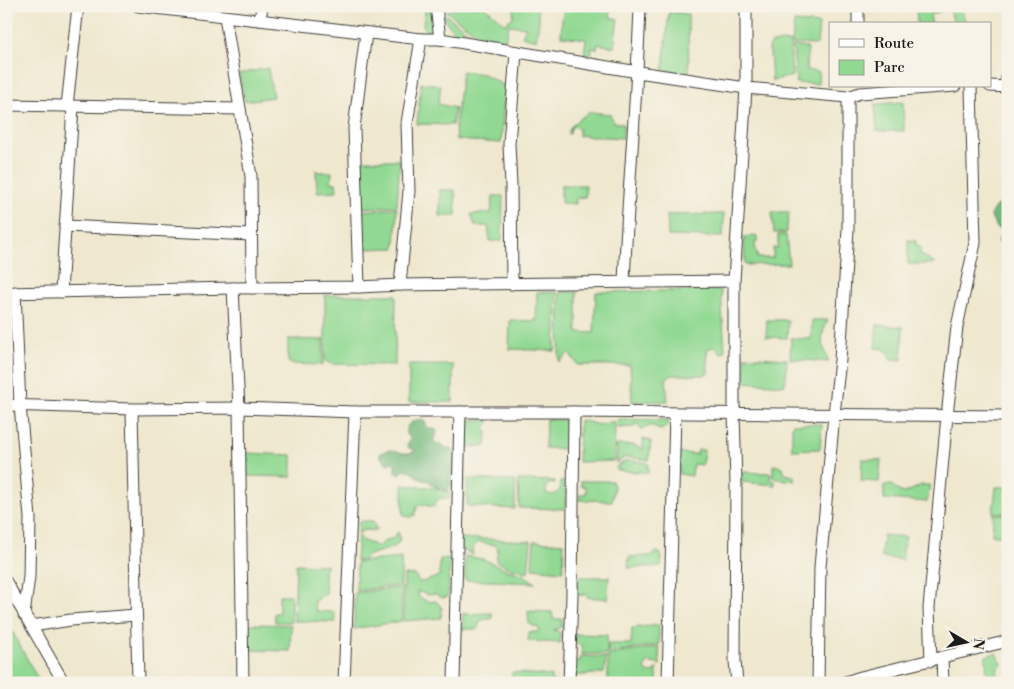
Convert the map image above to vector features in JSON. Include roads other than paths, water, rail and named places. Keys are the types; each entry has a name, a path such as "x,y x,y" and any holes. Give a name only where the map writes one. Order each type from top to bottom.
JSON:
{"street":[{"path":"61,292 70,106 78,6"},
{"path":"138,6 179,9 226,17 366,33 421,39 440,39 746,88 848,96 860,90 908,88"},
{"path":"260,20 262,6"},
{"path":"436,6 440,39"},
{"path":"624,282 626,226 638,72 640,6"},
{"path":"737,683 734,282 746,88 746,6"},
{"path":"858,6 858,22"},
{"path":"226,17 251,176 252,288"},
{"path":"359,287 354,128 366,33"},
{"path":"400,286 409,191 407,123 421,39"},
{"path":"512,284 509,144 516,52"},
{"path":"992,86 1007,86 1008,67"},
{"path":"943,683 937,659 930,608 957,327 974,243 971,88"},
{"path":"818,683 820,567 840,360 848,229 848,96"},
{"path":"6,105 240,110"},
{"path":"65,226 251,235"},
{"path":"24,614 29,577 30,518 10,292 624,282 734,282"},
{"path":"233,288 239,408 243,683"},
{"path":"6,405 132,409 239,408 355,412 1008,416"},
{"path":"132,409 138,683"},
{"path":"344,683 355,412"},
{"path":"454,683 460,412"},
{"path":"569,683 574,412"},
{"path":"668,683 675,413"},
{"path":"6,582 64,683"},
{"path":"32,626 71,620 136,615"},
{"path":"843,683 862,680 1008,641"}]}
